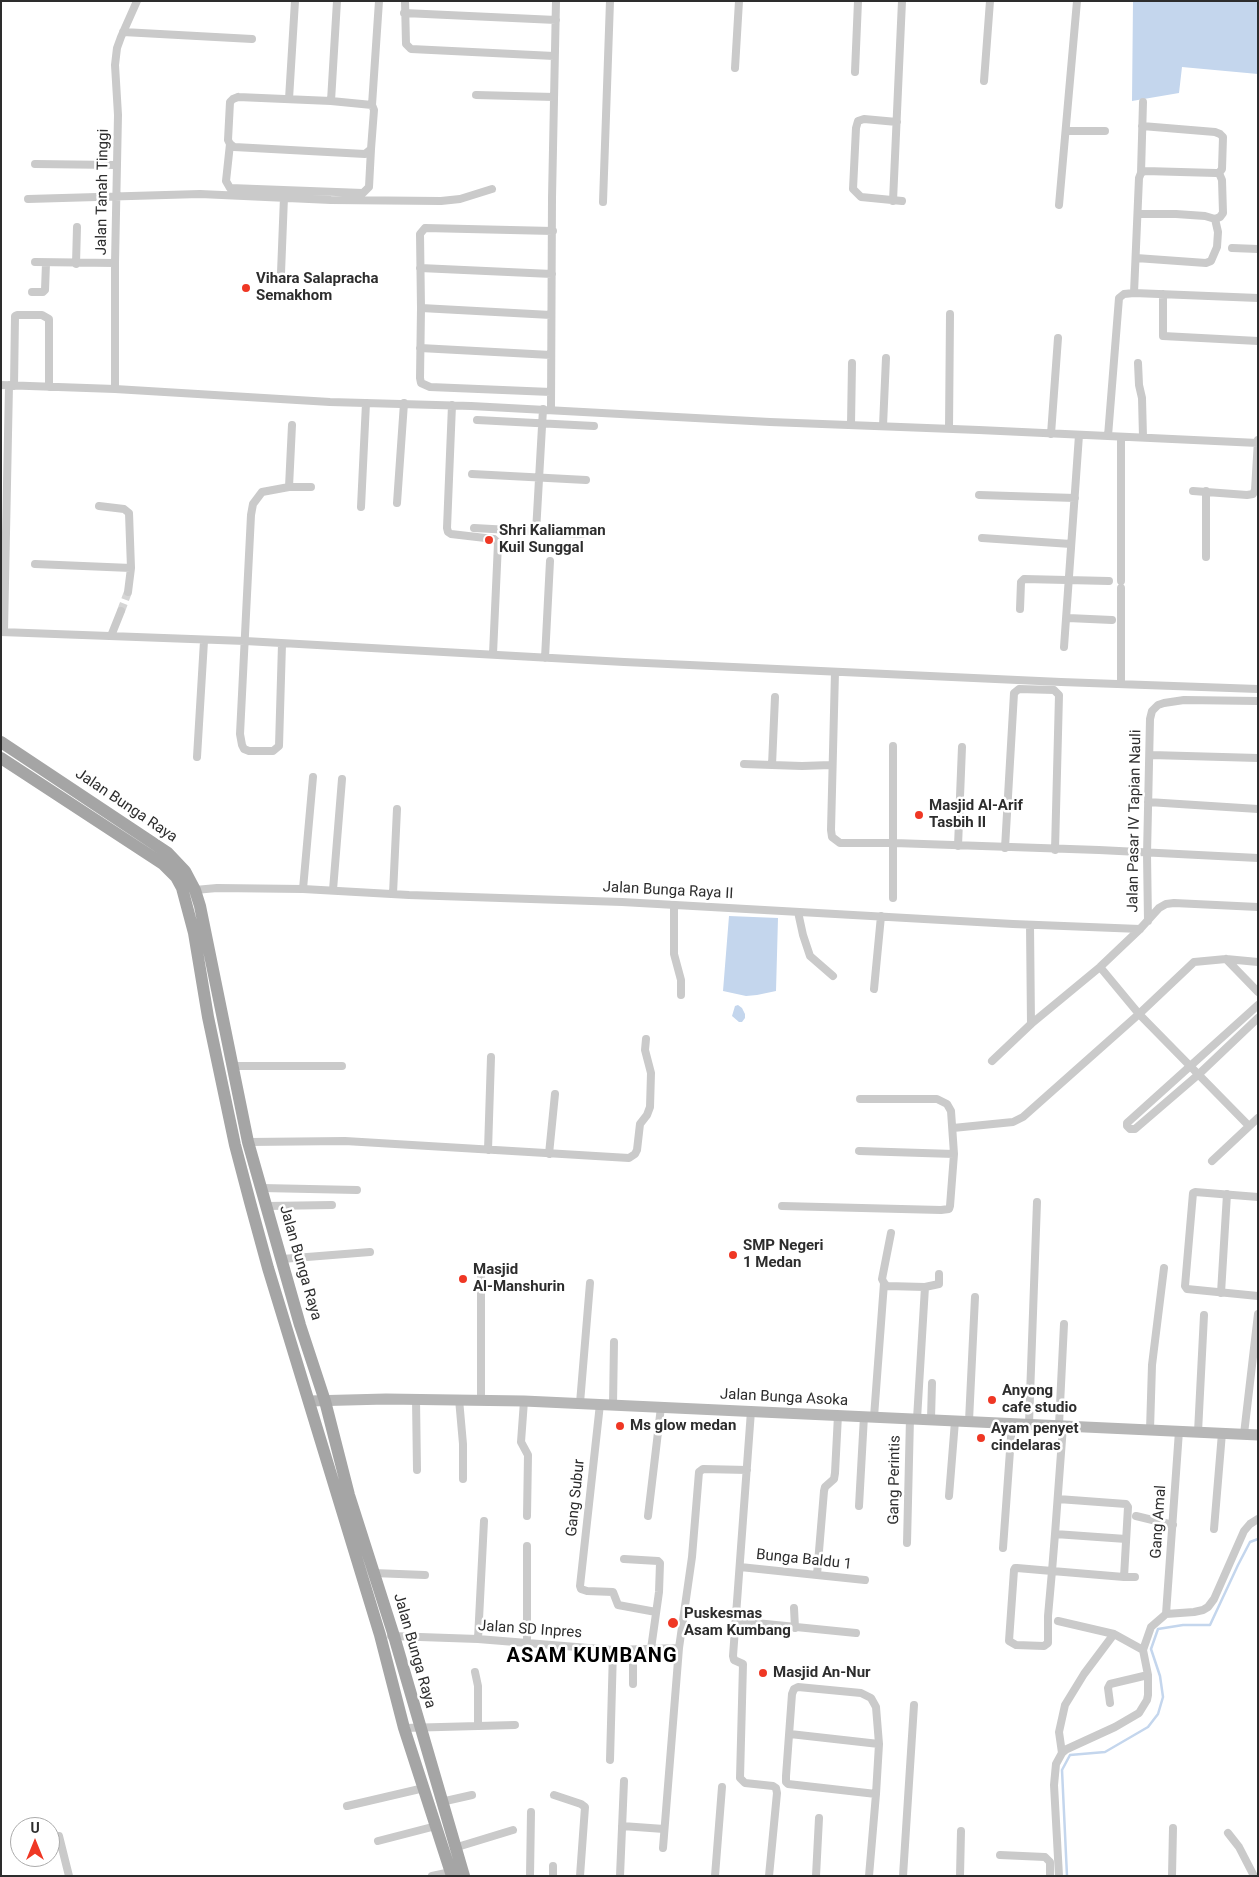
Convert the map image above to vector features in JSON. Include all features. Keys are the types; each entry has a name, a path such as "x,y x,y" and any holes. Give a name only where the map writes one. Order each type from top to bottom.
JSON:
{"main road":[{"name":"Jalan Bunga Raya","path":"3,747 168,853 185,871 195,890 200,906 248,1142 300,1324 325,1401 349,1495 394,1636 419,1728 464,1876"},
{"name":"Jalan Bunga Raya","path":"1,758 163,864 176,878 182,888 194,933 235,1145 268,1268 380,1635 404,1728 452,1874"},
{"path":"216,1054 230,1052"}],"street":[{"name":"Jalan Tanah Tinggi","path":"115,389 118,115 115,65 117,48 138,1"},
{"path":"289,99 295,1"},
{"path":"331,101 337,1"},
{"path":"372,105 289,99 238,97 233,99 230,102 228,140 230,144 226,181 230,188 363,193 369,187 379,1"},
{"path":"405,1 406,44 411,49 554,56"},
{"path":"536,532 542,423 551,392 556,1"},
{"path":"603,202 610,1"},
{"path":"735,68 739,1"},
{"path":"855,72 858,1"},
{"path":"893,200 902,1"},
{"path":"984,81 990,1"},
{"path":"1059,205 1077,1"},
{"path":"404,13 556,20"},
{"path":"123,32 252,39"},
{"path":"476,95 554,97"},
{"path":"1134,293 1139,178 1141,173 1142,102"},
{"path":"897,122 864,119 858,121 852,189 861,197 902,200"},
{"path":"1142,126 1220,134 1222,137 1222,169 1219,173"},
{"path":"1066,131 1105,130"},
{"path":"230,144 234,147 365,154 371,149"},
{"path":"36,164 116,165"},
{"path":"1141,173 1145,171 1219,173"},
{"path":"1138,214 1220,217 1223,213 1222,180 1219,173"},
{"path":"28,199 200,194 331,200 441,200 460,199 492,189"},
{"path":"281,273 284,197"},
{"path":"1136,258 1206,263 1211,261 1217,247 1218,232 1216,218"},
{"path":"76,264 77,227"},
{"path":"551,392 430,388 424,386 420,378 420,234 425,228 552,231"},
{"path":"1232,248 1258,249"},
{"path":"35,262 115,263"},
{"path":"32,292 43,292 45,290 46,263"},
{"path":"420,268 552,274"},
{"path":"1108,436 1119,298 1124,294 1134,293 1258,298"},
{"path":"1163,294 1163,336 1258,341"},
{"path":"421,308 551,315"},
{"path":"49,387 48,319 42,315 17,314 15,316 8,385 3,632 245,641 545,658 1184,688 1258,689"},
{"path":"949,428 950,314"},
{"path":"1051,434 1058,338"},
{"path":"420,348 551,355"},
{"path":"883,426 886,358"},
{"path":"851,425 852,363"},
{"path":"1138,363 1144,438"},
{"path":"8,385 366,403 547,409 851,425 1258,442 1255,490 1253,494 1193,491"},
{"path":"361,507 366,403"},
{"path":"398,503 404,404"},
{"path":"452,405 447,528 451,534 494,539 498,544 493,654"},
{"path":"477,420 594,426"},
{"path":"289,487 292,425"},
{"path":"1064,647 1068,618 1079,435"},
{"path":"1121,437 1121,684"},
{"path":"472,474 586,480"},
{"path":"282,644 279,746 273,751 249,751 244,749 240,739 253,504 262,492 289,487 311,487"},
{"path":"1206,491 1206,557"},
{"path":"979,495 1075,498"},
{"path":"99,506 124,509 129,513 131,568 128,592"},
{"path":"474,528 582,534"},
{"path":"982,538 1071,544"},
{"path":"545,658 550,560"},
{"path":"35,564 131,568"},
{"path":"1020,609 1022,580 1109,581"},
{"path":"111,636 121,611"},
{"path":"1068,618 1112,620"},
{"path":"196,757 204,640"},
{"path":"835,672 831,765 831,830 832,837 840,843 1099,850 1147,854 1258,858"},
{"path":"1005,848 1014,693 1019,689 1045,690 1057,691 1059,695 1055,850"},
{"path":"772,765 775,697"},
{"name":"Jalan Pasar IV Tapian Nauli","path":"1148,921 1147,854 1151,755 1150,719 1152,710 1158,705 1184,700 1258,701"},
{"path":"893,898 894,746"},
{"path":"958,846 962,747"},
{"path":"1151,755 1258,758"},
{"path":"744,764 831,765"},
{"path":"303,889 313,777"},
{"path":"333,890 342,779"},
{"path":"1148,802 1258,809"},
{"path":"393,894 397,809"},
{"name":"Jalan Bunga Raya II","path":"195,890 217,888 333,890 1140,929"},
{"path":"992,1061 1031,1024 1100,967 1159,908 1166,904 1258,907"},
{"path":"674,905 674,954 681,980 681,995"},
{"path":"798,912 810,956 833,976"},
{"path":"874,989 881,916"},
{"path":"1030,925 1031,1024"},
{"path":"954,1128 1018,1120 1139,1014 1194,962 1226,959 1258,962"},
{"path":"1226,959 1258,992"},
{"path":"1100,967 1139,1014 1249,1126"},
{"path":"1258,1005 1127,1122 1127,1126 1130,1129 1135,1129 1199,1074 1258,1018"},
{"path":"248,1142 344,1141 629,1158 635,1154 640,1124 647,1115 652,1096 651,1073 645,1050 646,1039"},
{"path":"488,1150 491,1057"},
{"path":"232,1066 342,1066"},
{"path":"549,1154 555,1094"},
{"path":"782,1206 946,1210 950,1206 954,1128 951,1111 947,1104 937,1099 860,1098"},
{"path":"1212,1161 1258,1118"},
{"path":"860,1151 954,1154"},
{"path":"262,1188 358,1190"},
{"path":"1258,1197 1195,1192 1192,1195 1185,1286 1187,1288 1221,1293 1258,1296"},
{"path":"1221,1293 1227,1194"},
{"path":"1029,1424 1037,1202"},
{"path":"267,1206 332,1205"},
{"path":"860,1506 884,1284 882,1279 891,1233"},
{"path":"282,1259 370,1252"},
{"path":"1150,1430 1152,1369 1164,1268"},
{"path":"481,1274 481,1400"},
{"path":"884,1284 887,1286 925,1287 939,1284 939,1274"},
{"path":"580,1403 590,1283"},
{"name":"Gang Perintis","path":"907,1543 914,1419 925,1287"},
{"path":"969,1421 976,1297"},
{"path":"1244,1434 1258,1314"},
{"path":"1198,1432 1204,1315"},
{"path":"1064,1324 1058,1500 1052,1571 1048,1616 1048,1643 1044,1646 1014,1644 1008,1640 1014,1569 1017,1568 1052,1571 1124,1577 1135,1577"},
{"path":"613,1404 614,1342"},
{"path":"931,1419 932,1383"},
{"path":"416,1399 417,1470"},
{"path":"459,1399 463,1444 463,1479"},
{"name":"Jalan Bunga Asoka","path":"309,1401 459,1399 613,1404 1258,1435"},
{"path":"524,1401 521,1442 528,1455 527,1516"},
{"name":"Gang Subur","path":"600,1404 580,1586 587,1591 613,1592 618,1605 656,1612"},
{"path":"648,1516 661,1407"},
{"path":"751,1411 733,1656 734,1660 743,1664 740,1778 745,1783 773,1786 776,1788 777,1793 768,1876"},
{"path":"817,1575 824,1491 834,1479 835,1473 838,1415"},
{"path":"949,1496 955,1420"},
{"path":"1003,1548 1012,1423"},
{"name":"Gang Amal","path":"1166,1614 1179,1431"},
{"path":"1214,1529 1222,1433"},
{"path":"663,1848 678,1648 692,1557 699,1472 703,1469 747,1470"},
{"path":"1058,1500 1126,1504 1128,1507 1124,1577"},
{"path":"1136,1516 1173,1525"},
{"path":"1059,1876 1054,1785 1056,1764 1062,1753 1139,1714 1147,1700 1148,1675 1144,1650 1151,1627 1166,1614 1194,1612 1203,1610 1208,1606 1214,1599 1244,1531 1250,1524 1258,1520"},
{"path":"478,1639 484,1521"},
{"path":"1055,1534 1126,1539"},
{"path":"527,1546 527,1644"},
{"path":"624,1559 658,1561 660,1563 656,1612 650,1649"},
{"name":"Bunga Baldu 1","path":"740,1567 865,1580"},
{"path":"373,1573 425,1575"},
{"path":"794,1608 795,1628"},
{"path":"736,1621 856,1634"},
{"path":"1058,1621 1114,1634 1144,1650"},
{"path":"1062,1753 1059,1732 1065,1705 1084,1674 1114,1634"},
{"name":"Jalan SD Inpres","path":"380,1635 478,1639 613,1650 678,1648"},
{"path":"610,1760 613,1650"},
{"path":"633,1650 633,1684"},
{"path":"475,1672 478,1686 478,1726"},
{"path":"1110,1703 1108,1688 1110,1684 1148,1675"},
{"path":"869,1876 876,1794 880,1744 876,1707 871,1698 861,1693 798,1687 794,1689 792,1694 786,1782 788,1784 876,1794"},
{"path":"902,1876 914,1705"},
{"path":"404,1728 515,1725"},
{"path":"790,1734 880,1744"},
{"path":"620,1876 624,1781"},
{"path":"715,1876 722,1787"},
{"path":"347,1806 424,1788"},
{"path":"441,1802 472,1795"},
{"path":"554,1795 585,1807 580,1876"},
{"path":"530,1876 531,1812"},
{"path":"816,1876 819,1818"},
{"path":"378,1841 436,1826"},
{"path":"622,1826 664,1829"},
{"path":"1172,1876 1173,1828"},
{"path":"454,1848 513,1830"},
{"path":"960,1876 963,1831 965,1876"},
{"path":"1228,1833 1239,1847 1254,1876"},
{"path":"60,1840 69,1876"},
{"path":"1000,1855 1045,1857 1050,1862 1050,1876"},
{"path":"553,1866 553,1876"},
{"path":"432,1876 452,1874"}],"water":[{"path":"1133,1 1258,1 1258,74 1182,67 1179,93 1132,101"},
{"path":"729,916 778,918 776,991 746,996 723,991"},
{"path":"738,1005 745,1014 742,1022 739,1022 732,1016 735,1006"}],"waterway":[{"path":"1067,1876 1062,1770 1070,1755 1105,1752 1148,1727 1158,1714 1163,1697 1160,1676 1151,1649 1158,1629 1183,1625 1210,1625 1250,1542 1258,1539"}],"tunnel":[{"path":"121,611 128,592"}],"place":[{"name":"Vihara Salapracha Semakhom","path":"246,288"},
{"name":"Shri Kaliamman Kuil Sunggal","path":"489,540"},
{"name":"Masjid Al-Arif Tasbih II","path":"919,815"},
{"name":"SMP Negeri 1 Medan","path":"733,1255"},
{"name":"Masjid Al-Manshurin","path":"463,1279"},
{"name":"Anyong cafe studio","path":"992,1400"},
{"name":"Ms glow medan","path":"620,1426"},
{"name":"Ayam penyet cindelaras","path":"981,1438"},
{"name":"Puskesmas Asam Kumbang","path":"673,1623"},
{"name":"Masjid An-Nur","path":"763,1673"}],"district":[{"name":"ASAM KUMBANG","path":"592,1657"}]}
